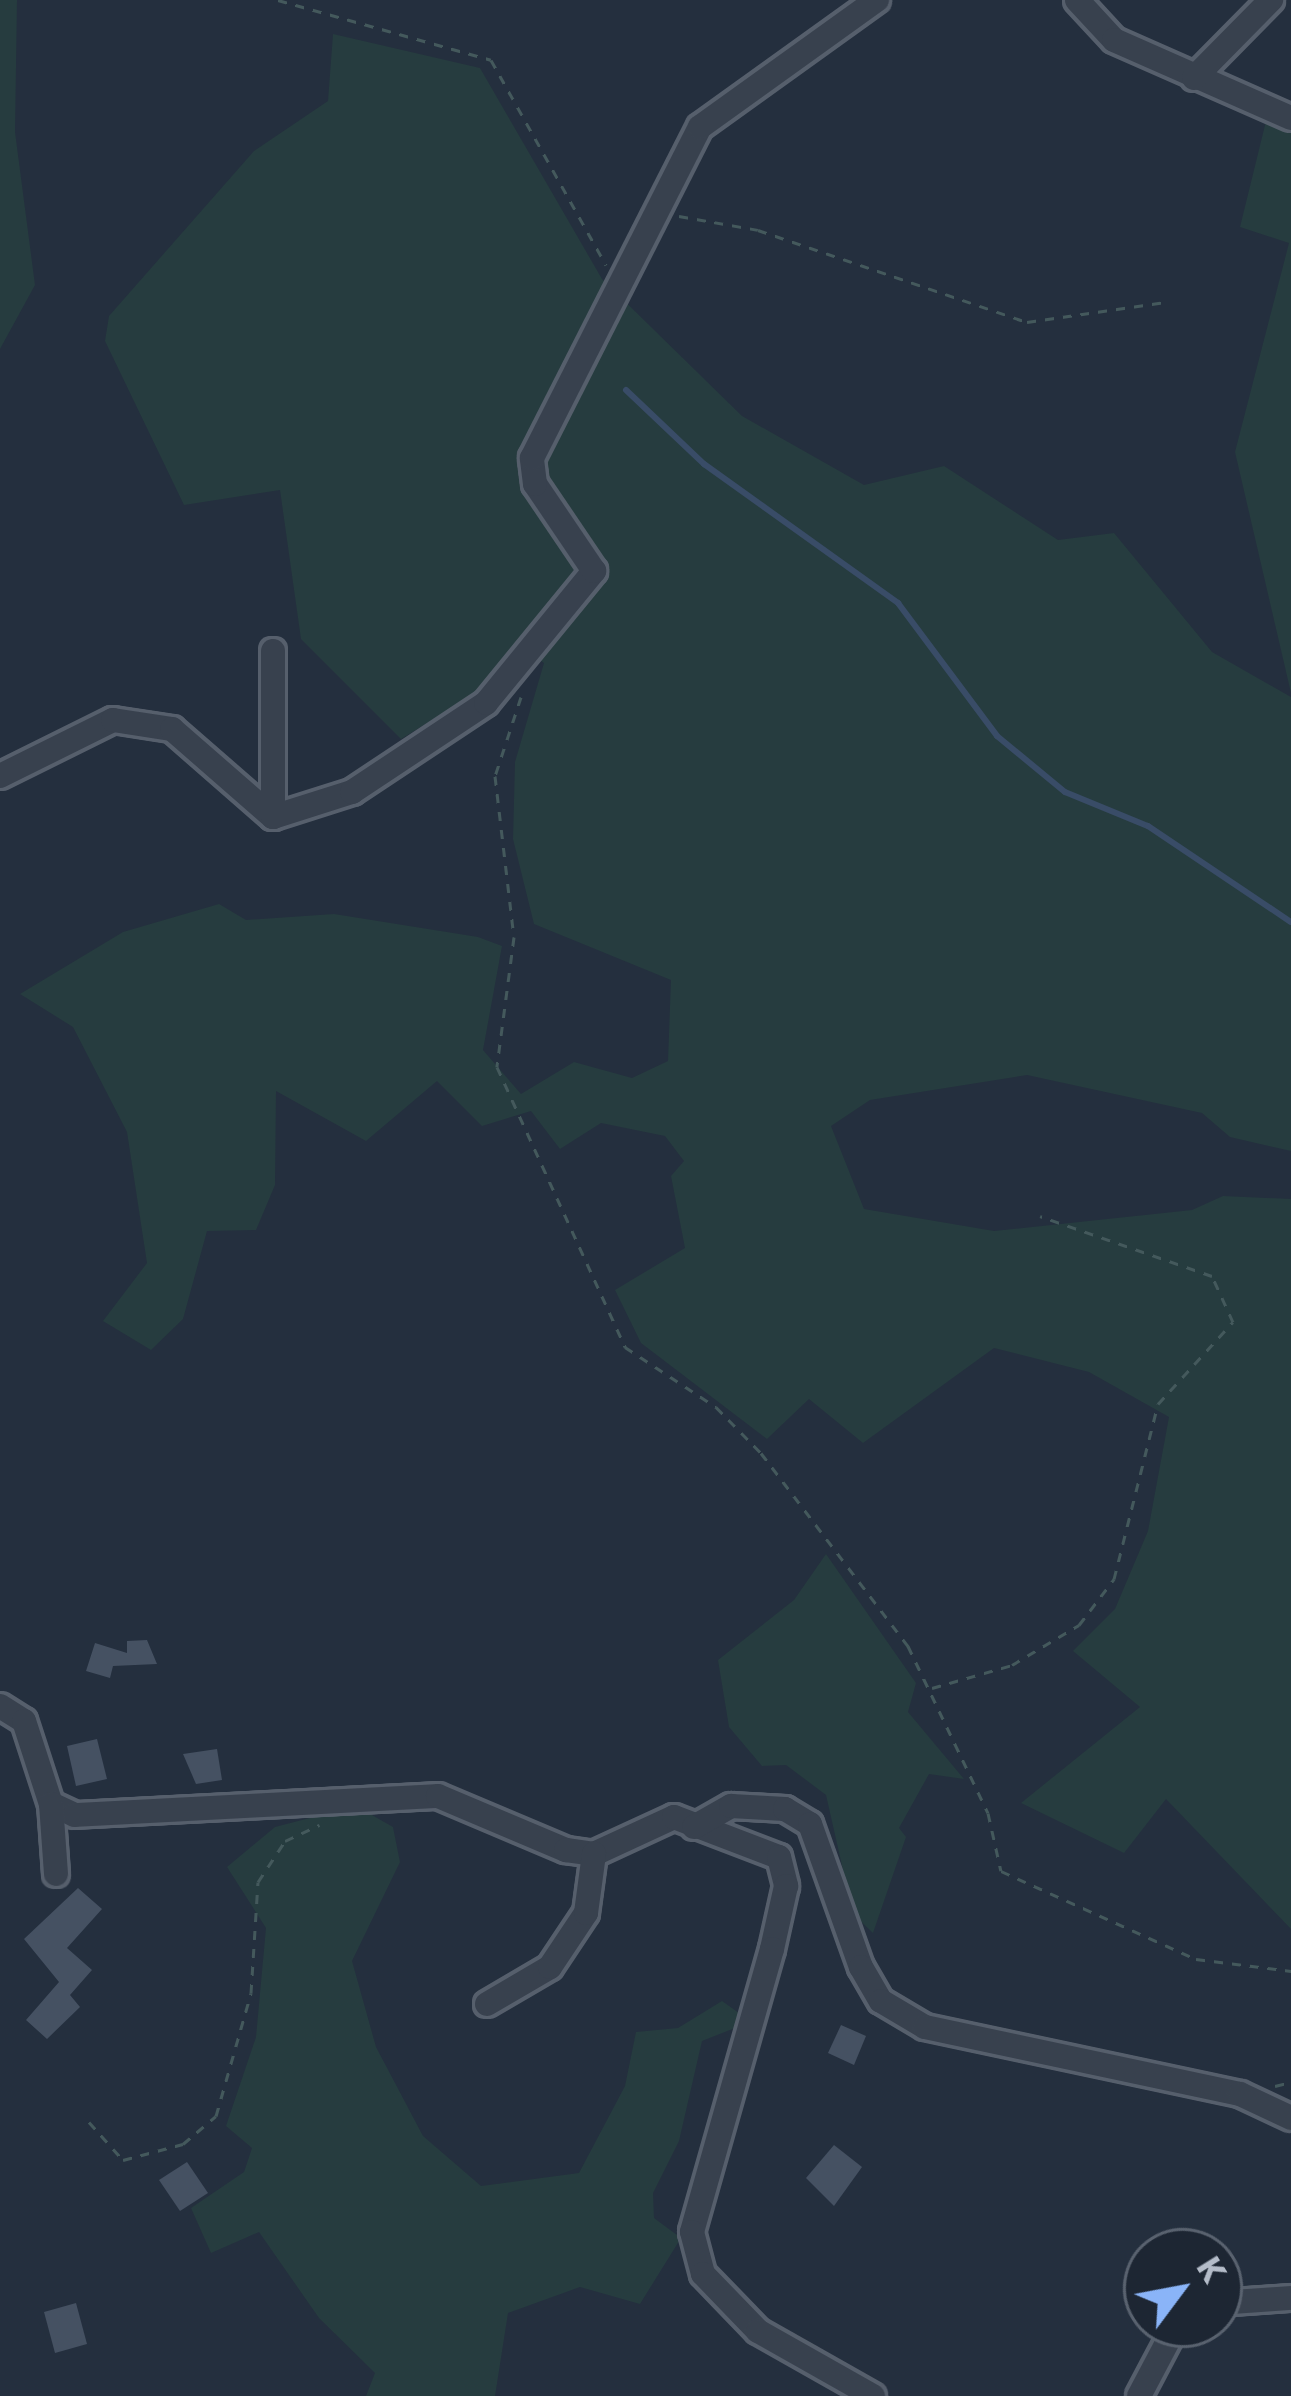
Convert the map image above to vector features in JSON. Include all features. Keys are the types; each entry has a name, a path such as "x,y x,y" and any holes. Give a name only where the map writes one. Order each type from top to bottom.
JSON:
{"street":[{"path":"272,817 352,792 486,703 575,604 594,572 536,484 532,458 700,127 877,0"},
{"path":"1077,0 1114,40 1291,118"},
{"path":"1194,77 1271,0"},
{"path":"272,817 273,651"},
{"path":"0,776 112,720 172,729 272,817"},
{"path":"0,1706 24,1721 51,1804 56,1874"},
{"path":"51,1804 100,1818 188,1816 336,1793 437,1796 594,1854 658,1821 759,1842 779,1856 786,1886 692,2232 703,2274 758,2331 873,2396"},
{"path":"694,1827 731,1806 785,1809 811,1824 861,1967 881,2001 925,2026 1240,2094 1291,2118"},
{"path":"488,2004 550,1967 586,1913 594,1854"},
{"path":"1243,2301 1291,2298"},
{"path":"1139,2396 1164,2348"}],"path":[{"path":"278,0 490,59 620,286"},
{"path":"660,212 758,230 1027,322 1166,302"},
{"path":"527,680 495,776 514,937 498,1029 507,1104 625,1347 716,1407 760,1453 930,1689 988,1814 1001,1871 1196,1959 1291,1971"},
{"path":"930,1689 1012,1665 1078,1625 1114,1579 1158,1404 1234,1322 1212,1276 1040,1216"},
{"path":"89,2122 123,2160 183,2144 216,2116 251,1993 258,1882 284,1840 328,1821"}],"green space":[{"path":"0,0 17,0 15,132 35,285 0,349"},
{"path":"333,34 480,68 602,279 742,416 864,485 944,466 1058,540 1114,533 1212,652 1291,697 1291,1151 1230,1137 1202,1113 1027,1075 870,1100 831,1126 864,1209 994,1231 1192,1210 1223,1196 1291,1199 1291,1929 1166,1799 1124,1853 1021,1803 1140,1707 1073,1651 1115,1609 1148,1531 1169,1417 1089,1372 994,1348 863,1443 809,1399 767,1439 641,1343 615,1290 685,1248 671,1176 684,1161 665,1136 601,1123 560,1149 531,1111 482,1126 437,1081 366,1141 276,1091 275,1185 256,1230 207,1231 183,1319 151,1350 103,1321 147,1263 127,1132 73,1027 20,994 123,932 219,904 246,920 334,914 478,937 502,946 483,1050 521,1094 574,1062 632,1078 668,1061 671,980 534,924 513,839 515,762 544,663 521,646 486,687 401,739 301,639 280,490 184,505 105,341 109,316 254,151 328,101"},
{"path":"1267,117 1291,125 1291,693 1235,452 1289,243 1240,227"},
{"path":"826,1554 916,1683 908,1712 964,1779 929,1774 899,1828 906,1837 873,1933 853,1914 826,1795 786,1765 762,1766 729,1727 718,1660 794,1600"},
{"path":"356,1806 393,1827 400,1862 352,1961 376,2047 423,2136 481,2186 579,2173 625,2086 636,2032 678,2028 722,2001 739,2013 740,2026 702,2041 679,2141 653,2193 654,2218 681,2238 640,2304 580,2287 508,2313 495,2396 366,2396 375,2373 319,2318 259,2232 211,2253 191,2208 244,2172 252,2148 226,2126 256,2037 266,1928 227,1867 275,1827"}],"building":[{"path":"147,1640 157,1664 113,1666 110,1678 86,1671 95,1643 127,1653 127,1641"},
{"path":"97,1739 107,1779 76,1786 67,1746"},
{"path":"217,1749 222,1780 196,1784 183,1754"},
{"path":"78,1888 102,1909 67,1948 92,1970 70,1995 80,2007 47,2039 26,2020 59,1982 24,1939"},
{"path":"841,2025 866,2036 854,2065 828,2053"},
{"path":"834,2145 862,2167 834,2206 806,2178"},
{"path":"187,2162 208,2193 180,2211 159,2180"},
{"path":"76,2303 87,2344 55,2353 44,2312"}],"waterway":[{"path":"626,390 704,464 898,603 997,736 1065,792 1148,826 1291,922"}]}
